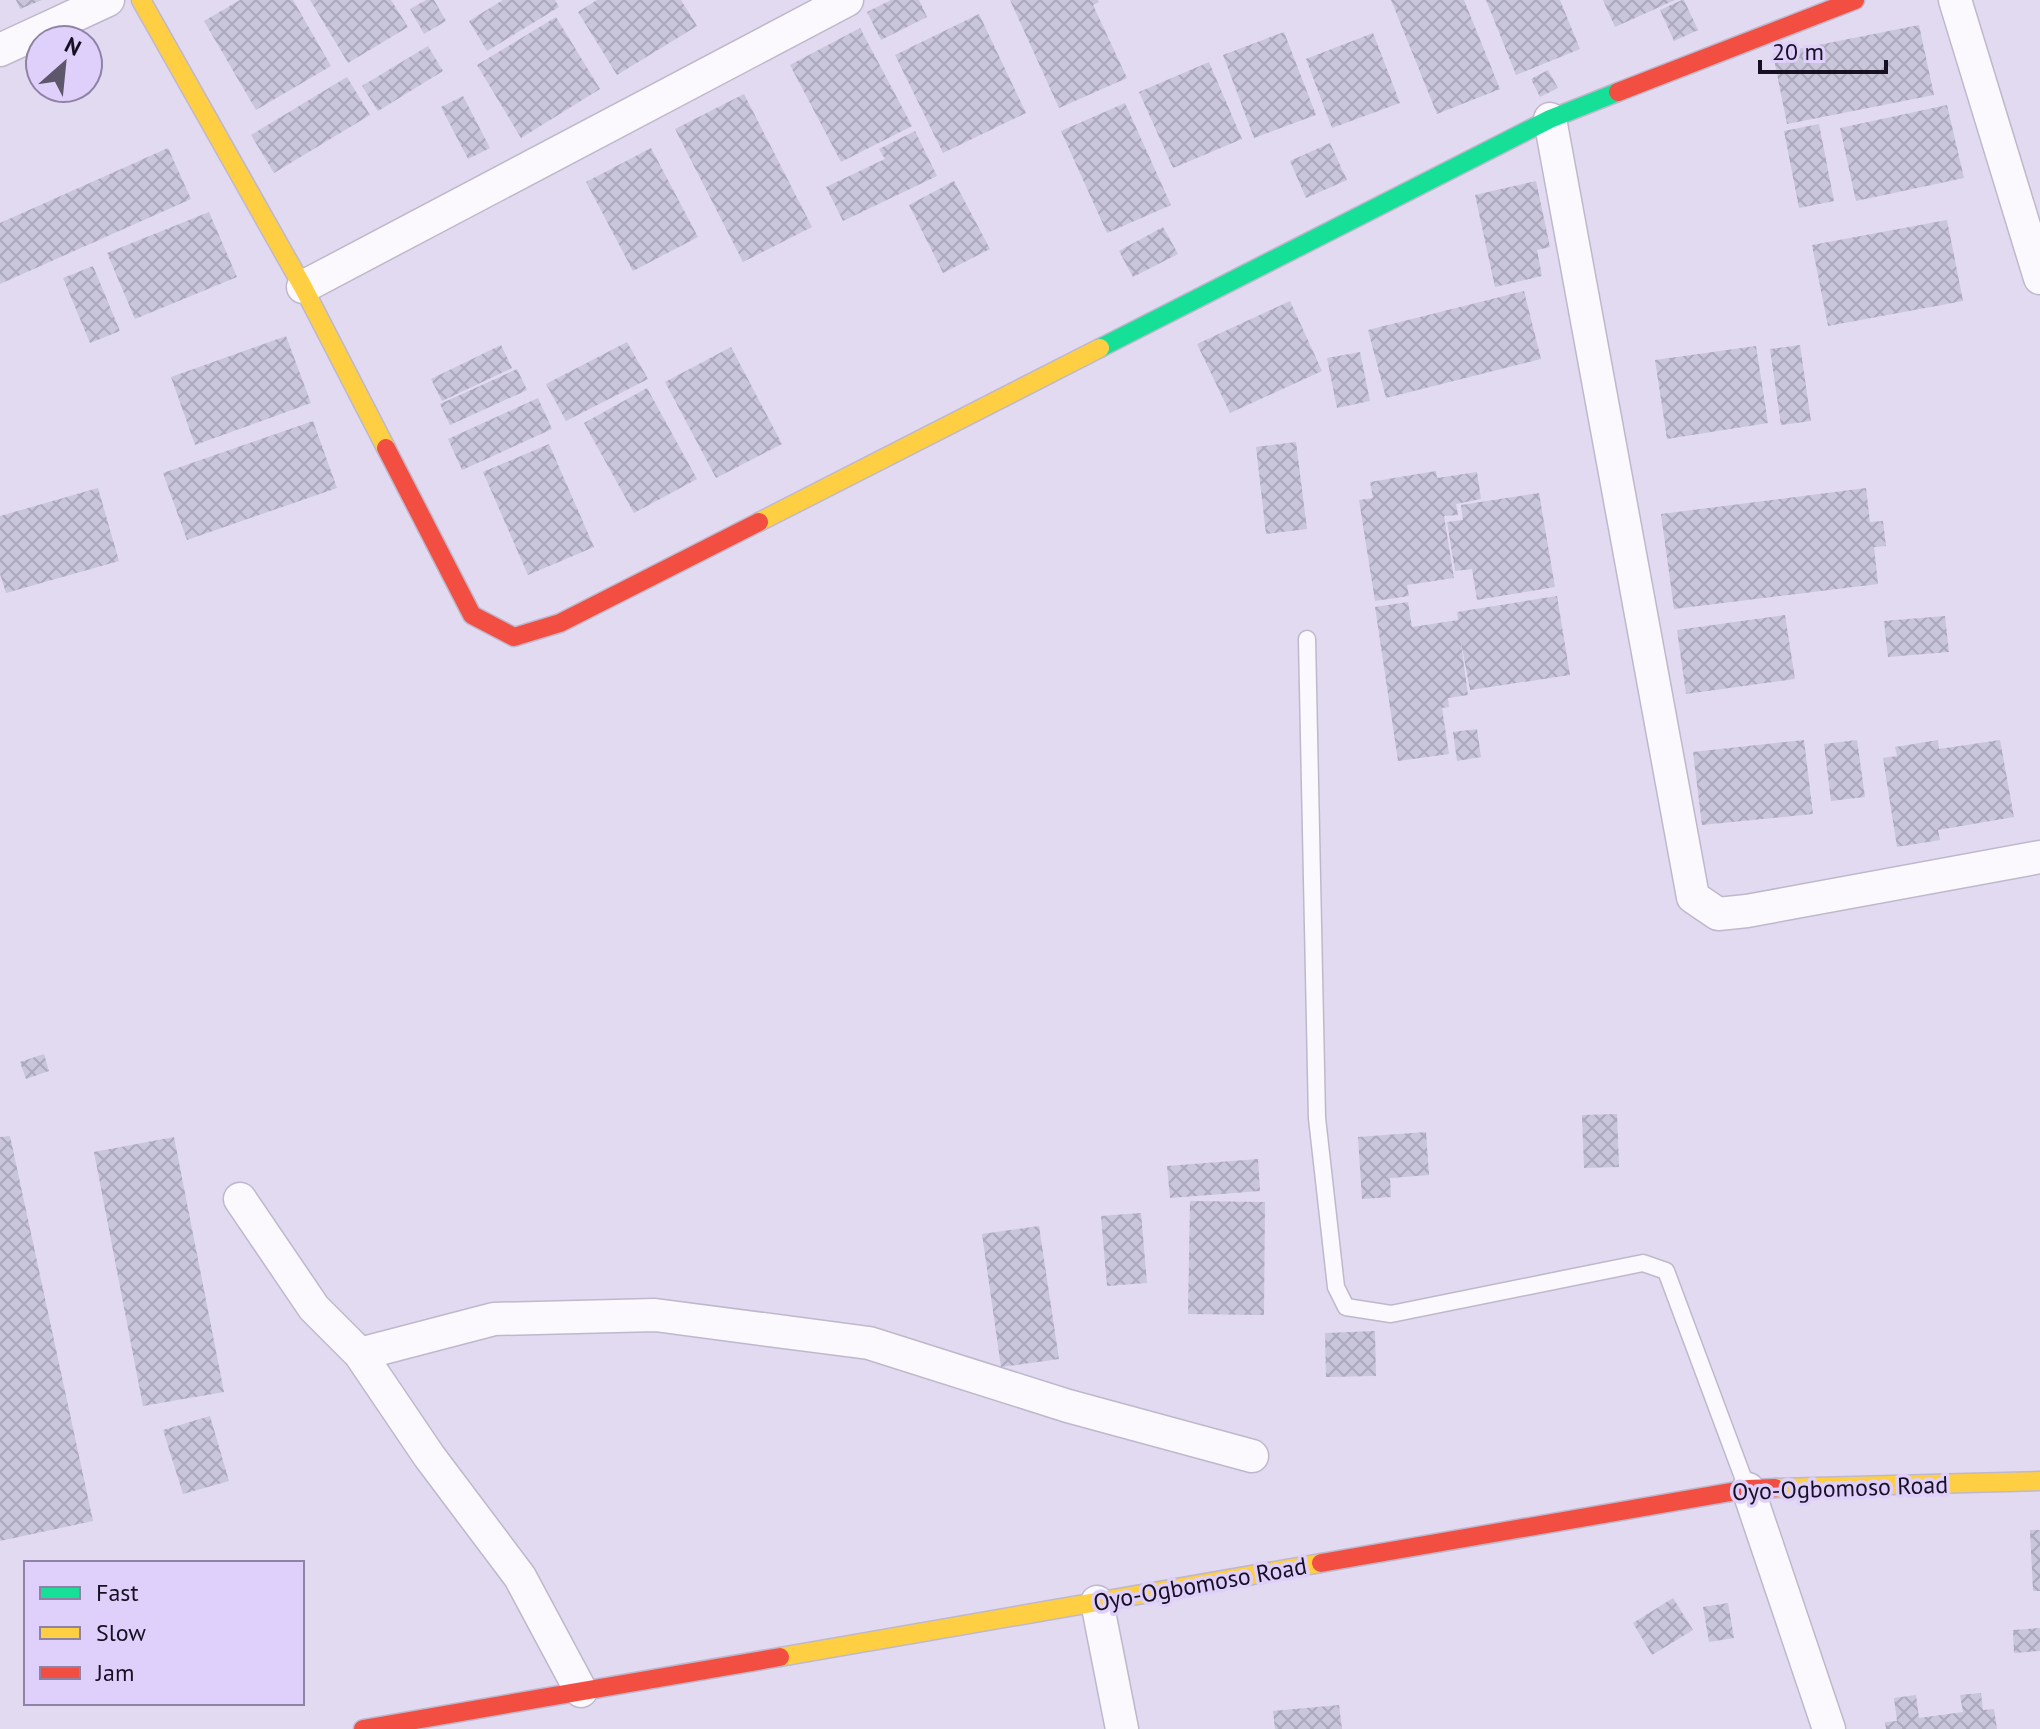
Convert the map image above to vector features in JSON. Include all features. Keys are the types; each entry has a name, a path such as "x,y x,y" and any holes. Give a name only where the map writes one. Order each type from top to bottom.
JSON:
{"main road":[{"path":"141,0 303,287 472,615 514,637 560,623 1550,119 1855,0"},
{"name":"Oyo-Ogbomoso Road","path":"363,1729 1748,1489 2040,1481"}],"street":[{"path":"0,50 108,0"},
{"path":"303,287 847,0"},
{"path":"1955,0 2040,278"},
{"path":"1550,119 1693,897 1718,914 1747,911 2040,857"},
{"path":"240,1199 314,1308 360,1354 429,1456 520,1577 581,1691"},
{"path":"360,1354 494,1319 655,1315 869,1343 1068,1406 1252,1456"},
{"path":"1748,1489 1829,1729"},
{"path":"1097,1602 1122,1729"}],"lane":[{"path":"1307,639 1317,1118 1336,1287 1346,1307 1391,1314 1643,1263 1666,1271 1748,1489"}],"building":[{"path":"16,0 42,0 20,9"},
{"path":"240,0 293,0 331,66 256,110 204,21"},
{"path":"310,0 391,0 408,27 348,63"},
{"path":"426,0 434,0 446,21 424,34 410,9"},
{"path":"503,0 555,0 559,7 487,51 469,21"},
{"path":"597,0 681,0 697,26 617,75 578,12"},
{"path":"891,0 919,0 927,17 881,40 867,12"},
{"path":"1010,0 1098,0 1093,5 1127,78 1059,108"},
{"path":"1391,0 1464,0 1500,89 1437,114"},
{"path":"1486,0 1560,0 1580,49 1516,75"},
{"path":"1603,0 1675,0 1615,27"},
{"path":"1682,0 1698,30 1674,41 1660,10"},
{"path":"979,14 1026,113 943,153 895,55"},
{"path":"556,17 600,89 521,138 477,65"},
{"path":"1919,25 1934,95 1787,124 1773,54"},
{"path":"860,28 912,126 841,162 790,65"},
{"path":"1284,32 1316,115 1254,138 1223,55"},
{"path":"1373,33 1400,103 1332,128 1306,59"},
{"path":"428,46 443,71 378,111 362,86"},
{"path":"1209,62 1242,139 1173,168 1139,92"},
{"path":"1548,70 1558,88 1540,97 1531,79"},
{"path":"347,77 370,115 274,173 251,135"},
{"path":"744,94 812,227 743,262 675,129"},
{"path":"463,96 490,148 468,159 441,107"},
{"path":"1125,103 1171,205 1107,233 1061,131"},
{"path":"1947,105 1964,178 1856,201 1840,128"},
{"path":"1819,124 1834,201 1799,208 1784,131"},
{"path":"915,131 937,176 843,221 826,187 885,159 879,149"},
{"path":"1330,143 1347,180 1306,198 1290,161"},
{"path":"168,148 191,199 0,284 0,223"},
{"path":"651,148 698,237 633,271 586,182"},
{"path":"954,181 990,249 943,273 909,205"},
{"path":"1536,181 1550,247 1537,250 1542,276 1495,287 1475,195"},
{"path":"209,212 237,277 135,319 107,253"},
{"path":"1947,220 1963,301 1828,326 1812,245"},
{"path":"1163,227 1178,254 1133,277 1119,251"},
{"path":"93,266 120,331 90,343 63,278"},
{"path":"1524,291 1541,359 1386,398 1368,330"},
{"path":"1290,301 1322,371 1230,413 1197,344"},
{"path":"286,336 311,403 195,445 171,377"},
{"path":"627,342 648,379 566,421 546,384"},
{"path":"501,345 512,368 442,401 431,379"},
{"path":"1800,345 1811,421 1781,425 1770,349"},
{"path":"1756,346 1768,423 1667,439 1655,360"},
{"path":"731,347 782,444 716,478 665,382"},
{"path":"1360,352 1370,401 1337,408 1327,358"},
{"path":"517,369 527,390 450,425 440,404"},
{"path":"647,388 697,479 634,513 584,423"},
{"path":"538,398 552,429 462,470 448,439"},
{"path":"313,421 337,488 187,540 163,473"},
{"path":"1296,442 1307,529 1266,534 1256,447"},
{"path":"549,444 594,547 528,575 483,472"},
{"path":"1436,471 1437,478 1477,472 1481,499 1456,504 1458,515 1444,516 1454,578 1407,585 1409,596 1375,601 1359,500 1373,498 1370,482"},
{"path":"98,488 119,561 6,593 0,574 0,516"},
{"path":"1866,488 1870,522 1883,521 1886,546 1874,547 1878,584 1674,609 1661,514"},
{"path":"1539,493 1555,587 1477,600 1472,569 1455,571 1447,522 1463,520 1461,505"},
{"path":"1557,596 1570,675 1470,690 1460,637 1468,695 1448,698 1449,707 1442,708 1449,754 1398,761 1375,607 1408,602 1412,627 1458,620 1457,612"},
{"path":"1785,615 1795,679 1686,694 1677,630"},
{"path":"1945,616 1949,652 1888,657 1884,621"},
{"path":"1477,729 1481,757 1457,761 1453,732"},
{"path":"1804,740 1813,814 1702,825 1693,752"},
{"path":"1857,740 1865,797 1831,801 1824,744"},
{"path":"1938,740 1939,749 2000,740 2014,817 1938,830 1940,840 1897,847 1883,758 1897,756 1895,747"},
{"path":"44,1054 49,1071 26,1079 20,1062"},
{"path":"1617,1114 1619,1167 1584,1168 1582,1115"},
{"path":"1426,1132 1429,1175 1390,1178 1391,1197 1362,1199 1358,1137"},
{"path":"10,1136 93,1521 0,1541 0,1137"},
{"path":"174,1137 224,1392 143,1406 94,1152"},
{"path":"1258,1159 1260,1191 1170,1198 1167,1166"},
{"path":"1190,1201 1265,1202 1264,1315 1188,1314"},
{"path":"1141,1213 1147,1283 1107,1286 1101,1216"},
{"path":"1039,1226 1059,1359 1001,1367 982,1234"},
{"path":"1375,1331 1376,1376 1326,1377 1325,1333"},
{"path":"210,1416 229,1481 183,1494 163,1430"},
{"path":"2030,1530 2040,1530 2040,1591 2033,1591"},
{"path":"1673,1598 1693,1630 1652,1655 1633,1623"},
{"path":"1728,1603 1734,1638 1709,1642 1703,1607"},
{"path":"2040,1628 2040,1651 2014,1653 2013,1630"},
{"path":"1981,1693 1983,1710 1994,1709 1997,1729 1886,1729 1885,1722 1897,1721 1894,1698 1916,1695 1919,1718 1963,1712 1960,1695"},
{"path":"1339,1705 1342,1729 1275,1729 1273,1711"}],"traffic: fast":[{"path":"1100,348 1550,119 1618,92"}],"traffic: slow":[{"path":"141,0 303,287 386,448"},
{"path":"759,522 1100,348"},
{"path":"1775,1488 2040,1481"},
{"path":"780,1657 1321,1563"}],"traffic: jam":[{"path":"1618,92 1855,0"},
{"path":"386,448 472,615 514,637 560,623 759,522"},
{"path":"1321,1563 1748,1489 1775,1488"},
{"path":"363,1729 780,1657"}]}
